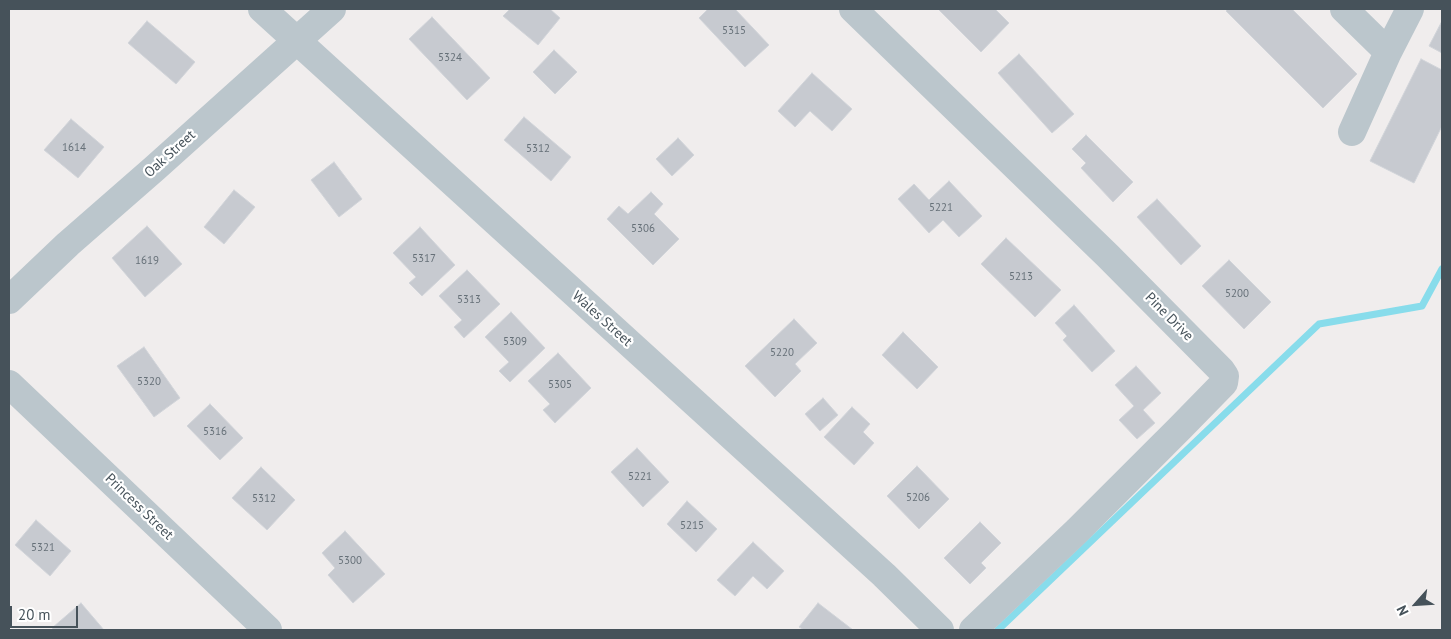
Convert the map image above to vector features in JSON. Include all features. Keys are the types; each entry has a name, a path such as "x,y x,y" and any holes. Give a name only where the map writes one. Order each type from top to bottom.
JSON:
{"street":[{"name":"Wales Street","path":"262,9 884,575 940,630"},
{"name":"Oak Street","path":"9,300 68,244 332,9"},
{"name":"Pine Drive","path":"853,9 1115,262 1225,376 1224,383 1180,428 1077,531 973,630"},
{"path":"1344,9 1388,52"},
{"path":"1352,132 1388,52 1410,9"},
{"name":"Princess Street","path":"9,384 268,630"}],"building":[{"path":"510,9 550,9 560,18 538,45 503,16"},
{"path":"708,9 735,9 769,45 745,67 699,18"},
{"path":"938,9 995,9 1009,23 981,52"},
{"path":"1228,9 1292,9 1357,74 1323,108 1226,11"},
{"path":"432,17 490,78 467,100 409,39"},
{"path":"147,21 195,62 176,84 128,43"},
{"path":"1442,21 1442,53 1429,46"},
{"path":"554,50 577,72 555,94 533,72"},
{"path":"1019,54 1074,114 1052,133 998,73"},
{"path":"1421,59 1442,70 1442,126 1414,183 1370,161"},
{"path":"812,73 852,109 832,131 810,111 795,127 778,111"},
{"path":"524,117 571,157 551,181 504,140"},
{"path":"71,119 104,147 78,178 44,150"},
{"path":"1086,135 1133,182 1113,202 1081,168 1086,163 1072,149"},
{"path":"678,138 694,155 672,176 656,159"},
{"path":"334,162 362,199 339,217 311,180"},
{"path":"949,181 982,216 959,237 943,220 929,233 898,199 914,184 929,200"},
{"path":"234,190 255,207 224,244 204,227"},
{"path":"651,192 663,204 654,214 679,239 653,265 607,219 619,206 628,214"},
{"path":"1157,199 1201,246 1181,265 1137,217"},
{"path":"147,226 182,264 145,297 112,258"},
{"path":"420,227 455,265 422,296 409,283 416,277 393,253"},
{"path":"1006,238 1061,290 1035,317 981,264"},
{"path":"1229,260 1271,302 1244,329 1202,286"},
{"path":"467,270 500,304 464,338 454,327 462,320 439,296"},
{"path":"1074,305 1115,351 1092,372 1063,340 1067,336 1055,323"},
{"path":"511,312 545,348 510,382 499,371 509,362 485,337"},
{"path":"794,319 817,343 795,364 801,371 775,397 745,366"},
{"path":"903,332 938,367 917,389 882,355"},
{"path":"144,347 180,398 154,417 117,366"},
{"path":"558,353 591,388 555,423 543,410 550,404 528,381"},
{"path":"1136,366 1161,393 1143,410 1155,423 1137,439 1119,420 1134,406 1115,385"},
{"path":"823,398 838,415 820,431 805,414"},
{"path":"210,404 243,438 220,460 187,426"},
{"path":"852,407 870,424 863,432 874,443 854,465 824,437"},
{"path":"637,448 669,482 643,507 611,472"},
{"path":"917,466 949,499 919,529 887,496"},
{"path":"261,467 295,500 267,530 232,498"},
{"path":"687,501 717,529 696,552 667,524"},
{"path":"36,520 71,551 50,576 15,545"},
{"path":"980,522 1001,543 981,563 986,568 970,584 944,558"},
{"path":"345,531 385,574 353,603 328,575 335,568 322,553"},
{"path":"753,542 784,571 767,589 753,576 735,596 717,580"},
{"path":"81,603 104,630 54,630 52,628"},
{"path":"818,603 853,630 804,630 799,627"}],"waterway":[{"path":"998,630 1319,324 1422,306 1442,269"}]}
